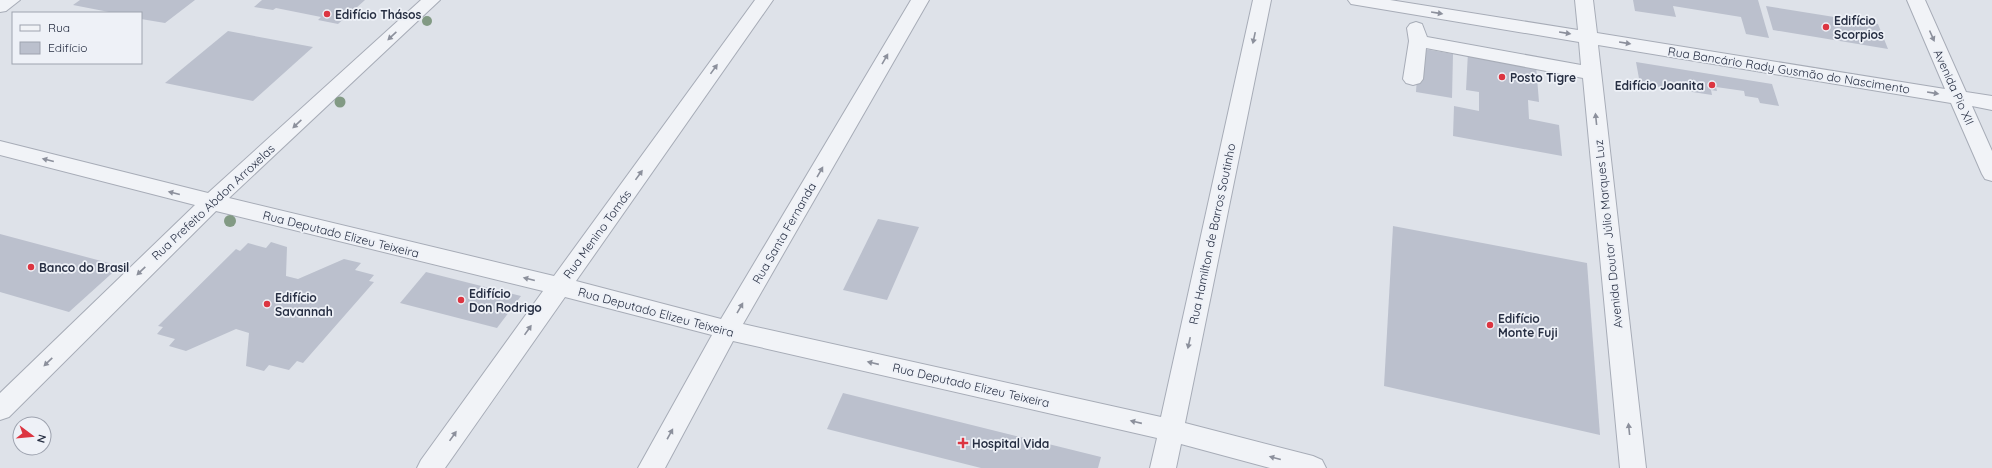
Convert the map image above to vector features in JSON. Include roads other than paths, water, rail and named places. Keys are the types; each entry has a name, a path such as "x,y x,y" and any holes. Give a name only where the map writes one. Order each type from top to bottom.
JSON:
{"street":[{"path":"0,7 11,0"},
{"name":"Rua Prefeito Abdon Arroxelas","path":"0,409 212,202 431,0"},
{"name":"Rua Menino Tomás","path":"430,468 764,0"},
{"name":"Rua Santa Fernanda","path":"651,468 727,330 920,0"},
{"name":"Rua Hamilton de Barros Soutinho","path":"1163,468 1262,0"},
{"name":"Rua Bancário Rady Gusmão do Nascimento","path":"1357,0 1587,36 1992,103"},
{"name":"Avenida Doutor Júlio Marques Luz","path":"1584,0 1590,72 1633,468"},
{"name":"Avenida Pio XII","path":"1916,0 1992,174"},
{"path":"1413,9 1418,41 1414,79"},
{"path":"1501,55 1510,24"},
{"path":"1418,41 1590,72"},
{"name":"Rua Deputado Elizeu Teixeira","path":"0,148 212,202 559,286 727,330 1171,430 1313,468"}],"place":[{"name":"Edifício Thásos","path":"327,14"},
{"name":"Edifício Scorpios","path":"1826,27"},
{"name":"Posto Tigre","path":"1502,77"},
{"name":"Edifício Joanita","path":"1712,85"},
{"name":"Banco do Brasil","path":"31,267"},
{"name":"Edifício Don Rodrigo","path":"461,300"},
{"name":"Edifício Savannah","path":"267,304"},
{"name":"Edifício Monte Fuji","path":"1490,325"},
{"name":"Hospital Vida","path":"963,443"}]}
